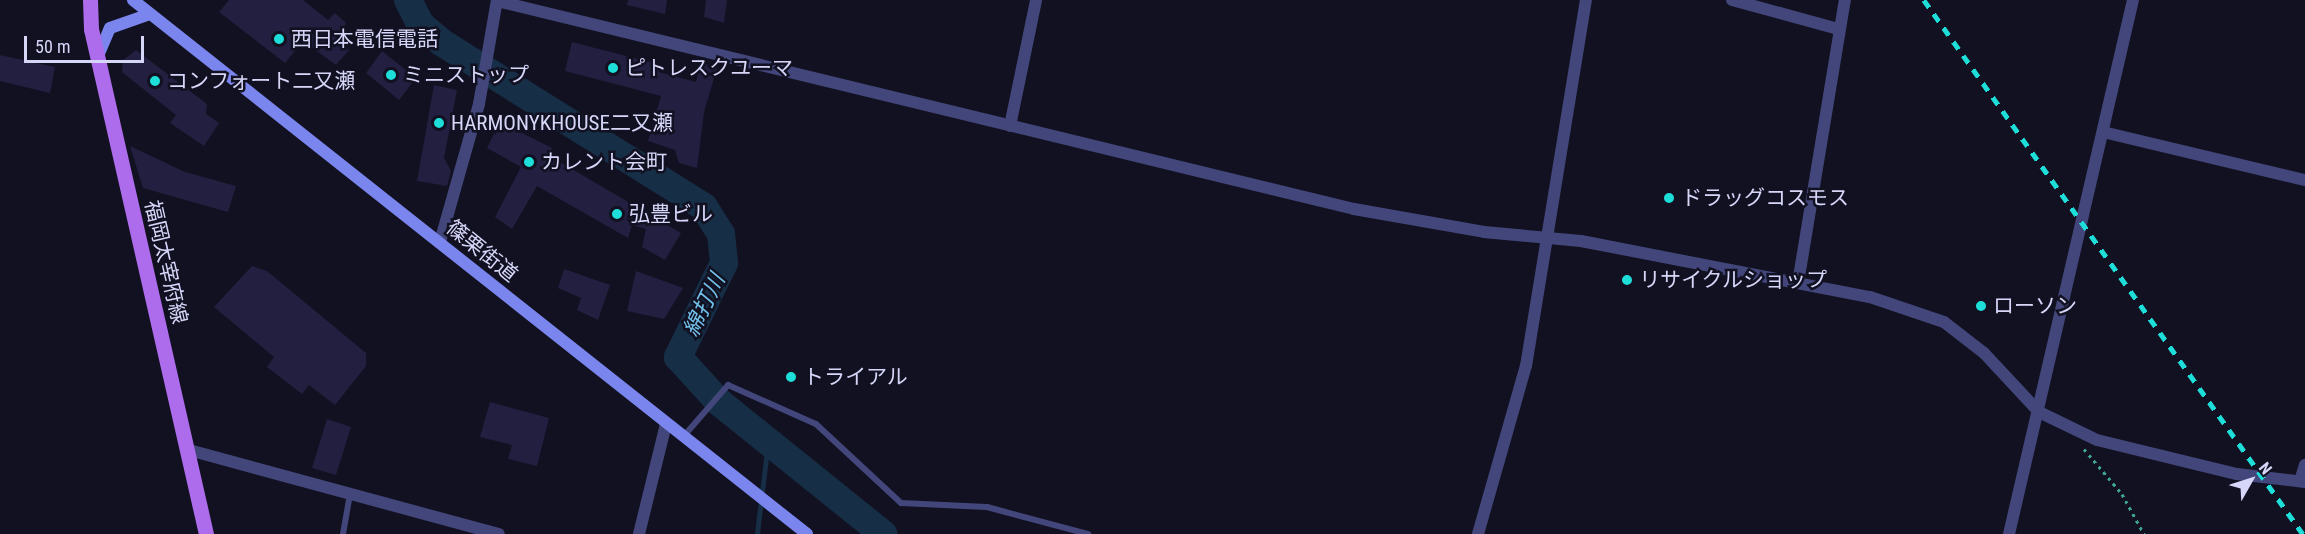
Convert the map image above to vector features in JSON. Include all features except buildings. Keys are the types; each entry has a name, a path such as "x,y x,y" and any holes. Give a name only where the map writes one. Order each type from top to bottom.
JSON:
{"main road":[{"name":"福岡太宰府線","path":"90,0 97,59 189,450 206,534"},
{"name":"篠栗街道","path":"133,0 807,534"},
{"path":"97,59 110,28 150,14"}],"street":[{"path":"440,242 479,104 496,0 1354,209 1546,238 1870,297 1944,322 1984,353 2039,412 2097,440 2179,460 2303,482 2305,465"},
{"path":"1010,126 1036,0"},
{"path":"1478,534 1527,366 1586,0"},
{"path":"1732,0 1838,28"},
{"path":"1798,283 1834,82 1838,28 1845,0"},
{"path":"2009,534 2133,0"},
{"path":"2103,132 2305,180"},
{"path":"639,534 666,424"},
{"path":"189,450 499,534"}],"lane":[{"path":"683,437 728,385 816,424 901,503 987,507 1088,534"},
{"path":"342,534 350,493"}],"path":[{"path":"2080,430 2084,452 2122,494 2144,534"}],"waterway":[{"name":"綿打川","path":"408,0 421,25 441,42 704,207 721,234 724,263 678,357 719,402 883,534"},
{"path":"757,534 768,442"}],"railway":[{"path":"1924,0 2303,534"}],"place":[{"name":"西日本電信電話","path":"279,39"},
{"name":"ピトレスクユーマ","path":"613,68"},
{"name":"ミニストップ","path":"391,75"},
{"name":"コンフォート二又瀬","path":"155,81"},
{"name":"HARMONYKHOUSE二又瀬","path":"439,123"},
{"name":"カレント会町","path":"529,162"},
{"name":"ドラッグコスモス","path":"1669,198"},
{"name":"弘豊ビル","path":"617,214"},
{"name":"リサイクルショップ","path":"1627,280"},
{"name":"ローソン","path":"1981,306"},
{"name":"トライアル","path":"791,377"}]}
